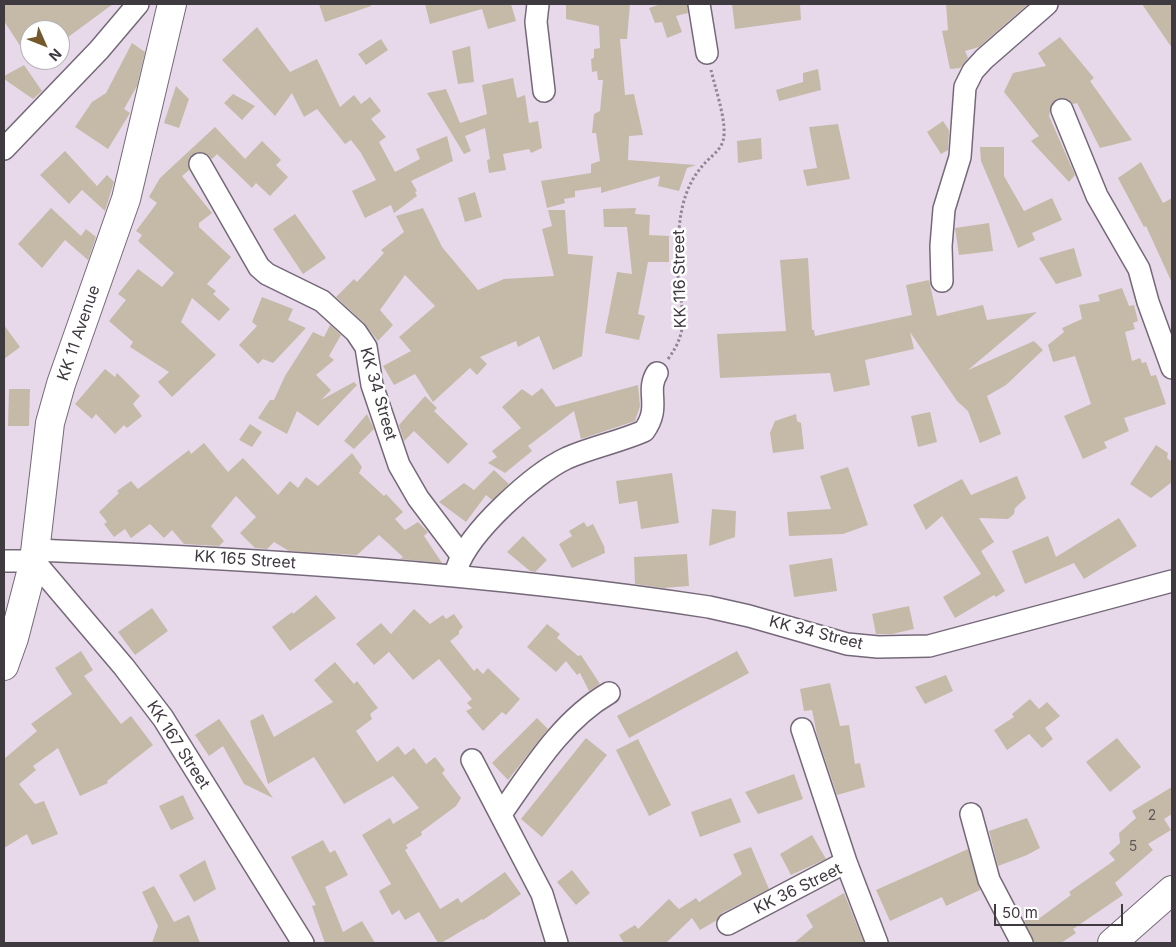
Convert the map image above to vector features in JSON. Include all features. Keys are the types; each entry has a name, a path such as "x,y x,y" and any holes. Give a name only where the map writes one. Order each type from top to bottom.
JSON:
{"main road":[{"name":"KK 11 Avenue","path":"4,666 14,638 35,556 50,423 61,384 126,199 172,4"},
{"path":"1112,943 1172,890"}],"street":[{"path":"4,149 99,50 138,4"},
{"path":"538,4 536,22 544,91"},
{"path":"699,4 707,53"},
{"path":"942,281 941,246 944,209 960,157 965,87 973,71 984,59 1047,4"},
{"path":"1062,110 1097,196 1139,269 1148,302 1172,368"},
{"name":"KK 34 Street","path":"200,164 259,267 267,274 322,301 356,332 366,346 372,385 399,465 418,498 461,555"},
{"path":"454,575 461,555 514,497 542,474 567,458 644,431 651,420 654,401 651,386 657,373"},
{"name":"KK 165 Street","path":"4,561 35,556 268,561 454,575"},
{"name":"KK 167 Street","path":"35,556 163,718 303,943"},
{"name":"KK 34 Street","path":"454,575 709,608 749,616 848,644 878,647 929,646 1172,581"},
{"path":"501,814 538,762 561,734 582,711 609,693"},
{"path":"802,729 846,862"},
{"path":"472,760 542,894 557,943"},
{"path":"971,814 989,880 1022,943"},
{"name":"KK 36 Street","path":"728,924 846,862 877,943"}],"path":[{"name":"KK 116 Street","path":"657,373 678,347 684,327 684,310 678,275 681,210 688,187 699,170 718,151 723,142 724,131 707,53"}],"building":[{"path":"4,4 113,4 70,36 70,20 20,20 20,46 4,21"},
{"path":"319,4 370,4 371,6 325,22"},
{"path":"425,4 511,4 516,21 488,29 482,9 430,24"},
{"path":"566,4 630,4 627,39 620,39 625,95 634,94 643,135 629,136 628,160 696,165 687,168 679,191 658,186 660,176 601,193 601,187 575,191 575,197 564,199 565,203 547,208 541,181 591,173 591,164 600,161 596,133 592,133 594,114 600,111 603,80 598,80 597,71 592,72 591,59 594,58 594,49 600,48 599,26 566,19"},
{"path":"661,4 687,4 688,13 676,16 682,32 667,38 662,22 655,23 649,8"},
{"path":"732,4 800,4 801,20 735,29"},
{"path":"946,4 1028,4 979,47 965,51 968,58 960,68 950,69 942,31 948,30"},
{"path":"1142,4 1172,4 1172,48"},
{"path":"257,27 290,72 317,59 340,107 354,95 361,104 370,97 381,111 371,119 386,137 379,142 395,172 420,159 416,149 447,136 453,161 411,181 417,191 415,192 417,196 394,213 391,205 365,218 352,191 376,180 361,153 351,140 345,144 317,109 304,117 292,93 275,116 222,60"},
{"path":"1060,37 1094,78 1090,81 1132,140 1100,148 1077,103 1073,104 1064,98 1057,99 1052,103 1049,116 1075,175 1069,182 1031,141 1039,136 1004,92 1013,73 1046,66 1038,53"},
{"path":"381,39 388,50 366,65 358,54"},
{"path":"132,43 145,52 137,86 124,109 130,113 108,149 75,127 92,102 106,93"},
{"path":"470,46 474,82 458,84 452,51"},
{"path":"20,67 20,70 27,70 42,91 33,99 4,79 4,76"},
{"path":"818,69 821,90 779,101 776,90 803,82 803,73"},
{"path":"513,78 517,98 525,95 529,123 538,121 542,148 531,153 529,149 503,154 506,170 489,173 487,160 490,159 485,128 465,136 471,151 464,154 427,93 446,89 460,123 487,114 482,85"},
{"path":"176,86 189,99 179,128 164,123"},
{"path":"233,94 255,106 242,120 224,103"},
{"path":"943,121 949,130 948,150 941,154 927,132"},
{"path":"838,124 850,179 807,186 803,170 817,168 809,127"},
{"path":"215,127 245,159 262,141 281,160 276,165 288,177 270,196 256,183 252,188 217,154 212,159 207,154 200,152 189,158 189,170 182,176 212,213 199,223 199,227 231,257 207,284 216,291 213,294 230,309 219,321 192,298 181,322 216,355 172,397 158,382 169,372 130,347 133,342 109,321 126,300 118,294 138,269 162,287 174,273 138,241 142,235 136,231 157,203 149,197 160,178"},
{"path":"761,138 762,159 738,163 737,141"},
{"path":"980,147 1004,147 1004,176 1024,211 1052,198 1062,220 1032,233 1035,240 1018,248 981,161"},
{"path":"65,151 97,186 107,175 114,182 105,211 82,190 69,204 40,175"},
{"path":"1141,162 1163,203 1172,198 1172,283 1146,226 1144,227 1118,178"},
{"path":"475,192 482,217 465,222 458,198"},
{"path":"51,208 81,236 86,229 96,237 88,260 65,240 42,268 18,244"},
{"path":"423,208 442,247 478,290 504,279 554,276 542,229 552,226 548,210 565,210 568,254 593,256 582,356 553,370 539,336 518,347 516,341 480,357 487,364 477,375 470,368 433,402 415,374 394,385 383,366 411,351 399,337 435,306 405,275 380,310 393,325 378,341 364,323 336,297 354,279 357,282 384,253 381,250 404,232 396,216"},
{"path":"636,208 635,214 650,215 649,235 669,236 669,262 648,262 638,314 645,316 639,340 605,333 617,272 632,274 627,227 604,227 603,209"},
{"path":"295,214 326,258 303,274 273,229"},
{"path":"989,223 993,251 959,255 955,228"},
{"path":"1074,248 1082,276 1056,284 1039,258"},
{"path":"808,258 812,330 814,330 815,336 912,315 906,285 929,280 937,316 983,305 987,320 1037,312 968,370 1034,341 1043,350 1006,385 987,396 1001,434 980,443 968,411 957,401 910,332 914,349 865,360 870,385 834,392 830,373 720,378 717,334 786,331 780,260"},
{"path":"1122,288 1129,306 1134,305 1138,321 1133,323 1135,329 1125,332 1132,361 1140,358 1142,363 1146,362 1151,376 1156,375 1166,404 1124,418 1129,431 1104,442 1107,448 1083,459 1064,416 1091,404 1075,356 1053,362 1048,345 1064,332 1062,328 1082,319 1079,305 1100,301 1098,295"},
{"path":"262,297 293,309 288,320 306,328 273,363 263,359 258,364 239,345 257,326 252,322"},
{"path":"4,325 20,347 4,359"},
{"path":"330,325 341,335 329,356 334,360 316,375 331,390 321,400 354,382 357,385 318,426 297,411 287,434 258,418 270,400 274,400 285,376 313,332 324,337"},
{"path":"105,369 115,377 117,373 140,396 133,404 142,416 127,428 124,425 115,434 96,414 92,419 75,404"},
{"path":"638,385 640,406 635,421 581,439 574,411 528,446 532,451 505,473 488,463 497,457 492,451 521,428 502,407 522,389 532,396 542,388 556,407"},
{"path":"9,389 30,389 29,426 8,426"},
{"path":"425,396 437,408 434,411 468,444 448,464 414,431 404,441 399,425"},
{"path":"930,412 937,442 918,447 911,416"},
{"path":"367,414 374,429 354,449 344,441"},
{"path":"796,414 797,421 801,423 804,449 773,453 770,433 775,421"},
{"path":"250,424 262,432 252,447 239,440"},
{"path":"204,443 228,472 243,458 278,495 290,481 298,488 306,477 318,486 352,453 362,467 359,473 384,496 386,494 403,512 395,519 405,530 418,522 428,532 424,536 442,563 400,559 403,557 379,535 357,555 289,551 274,542 267,549 255,548 240,533 256,517 236,496 211,526 224,541 219,546 184,544 172,530 164,538 150,524 131,538 125,529 114,537 104,524 107,522 99,512 119,493 117,491 131,481 138,489 189,450 191,454"},
{"path":"1156,445 1168,453 1167,458 1172,462 1172,482 1151,498 1130,484"},
{"path":"848,467 868,525 843,534 789,536 787,512 831,509 820,476"},
{"path":"494,470 509,484 492,500 486,495 466,522 439,502 464,483 474,490"},
{"path":"672,473 679,523 641,529 637,501 619,504 616,481"},
{"path":"1017,476 1026,498 1015,508 1014,514 1008,519 979,518 994,542 981,551 1005,591 996,597 994,595 955,618 943,597 981,574 942,516 926,530 913,505 962,479 971,495"},
{"path":"712,509 736,511 735,537 709,546"},
{"path":"1119,518 1137,546 1084,579 1074,563 1025,584 1012,551 1048,536 1056,557"},
{"path":"584,522 587,527 593,524 604,546 605,553 572,568 559,544 572,536 569,531"},
{"path":"523,536 547,560 535,572 530,571 507,552"},
{"path":"687,554 689,586 663,588 635,584 634,557"},
{"path":"832,558 837,591 794,597 789,565"},
{"path":"316,595 336,618 290,651 272,627 292,612 293,614"},
{"path":"909,606 914,629 892,634 876,634 872,614"},
{"path":"152,608 168,631 135,655 118,632"},
{"path":"414,609 430,624 443,615 446,619 454,614 463,627 459,634 450,641 474,671 477,668 483,674 488,668 520,699 506,715 502,712 483,731 466,711 472,708 467,703 472,699 439,659 413,680 389,652 374,665 356,644 381,623 391,634"},
{"path":"547,624 560,634 557,638 578,656 581,655 600,684 589,691 580,673 577,675 566,661 556,672 527,647"},
{"path":"81,651 93,670 84,676 121,724 131,716 153,745 107,781 108,783 80,796 58,748 33,766 36,770 19,784 35,804 44,801 58,834 32,845 27,834 4,848 4,759 37,731 31,724 72,694 55,668"},
{"path":"737,651 749,673 629,738 617,716"},
{"path":"335,662 354,684 357,681 378,708 370,714 372,719 356,731 377,762 398,746 405,755 414,748 426,764 435,757 445,770 442,773 461,798 456,806 421,832 422,835 406,845 408,848 405,850 440,909 458,898 461,903 505,872 521,894 483,920 441,943 438,943 419,912 405,920 399,910 392,915 379,891 391,884 362,835 390,818 393,824 419,808 393,776 344,804 314,757 268,784 250,721 263,714 274,737 333,702 314,680"},
{"path":"946,675 953,691 925,704 915,687"},
{"path":"830,683 840,726 849,725 855,764 860,763 865,787 837,795 817,735 812,710 804,711 800,689"},
{"path":"1030,699 1039,709 1047,702 1060,716 1045,728 1053,739 1042,748 1029,734 1007,750 994,730 1014,717 1012,714"},
{"path":"537,718 548,729 508,780 492,763"},
{"path":"219,719 273,798 244,784 223,746 209,756 195,735"},
{"path":"586,738 607,755 542,837 521,819"},
{"path":"1117,738 1141,767 1110,792 1086,762"},
{"path":"638,739 671,805 649,816 616,750"},
{"path":"794,774 803,799 758,814 745,792"},
{"path":"1172,787 1172,814 1164,819 1171,830 1148,844 1153,850 1115,883 1123,895 1073,929 1076,933 1061,943 1034,943 1024,921 1033,914 1037,920 1071,895 1069,892 1115,860 1109,853 1120,843 1119,833 1136,818 1132,811"},
{"path":"183,795 194,819 171,830 159,806"},
{"path":"731,798 741,822 700,837 691,812"},
{"path":"1027,818 1040,848 998,866 989,831"},
{"path":"812,835 826,859 791,875 780,854"},
{"path":"323,840 330,853 335,850 348,875 325,887 343,932 362,921 375,943 325,943 312,906 316,905 291,857"},
{"path":"751,847 769,889 722,913 717,920 700,930 692,918 666,943 624,943 619,935 635,925 638,929 669,899 679,909 696,898 699,902 742,874 733,854"},
{"path":"968,849 980,890 946,906 942,897 890,921 876,890"},
{"path":"205,860 216,889 194,902 179,875"},
{"path":"572,870 590,893 576,905 557,882"},
{"path":"154,886 174,922 189,915 200,943 152,943 158,926 142,892"},
{"path":"844,893 864,943 794,943 813,927 806,915"}]}
